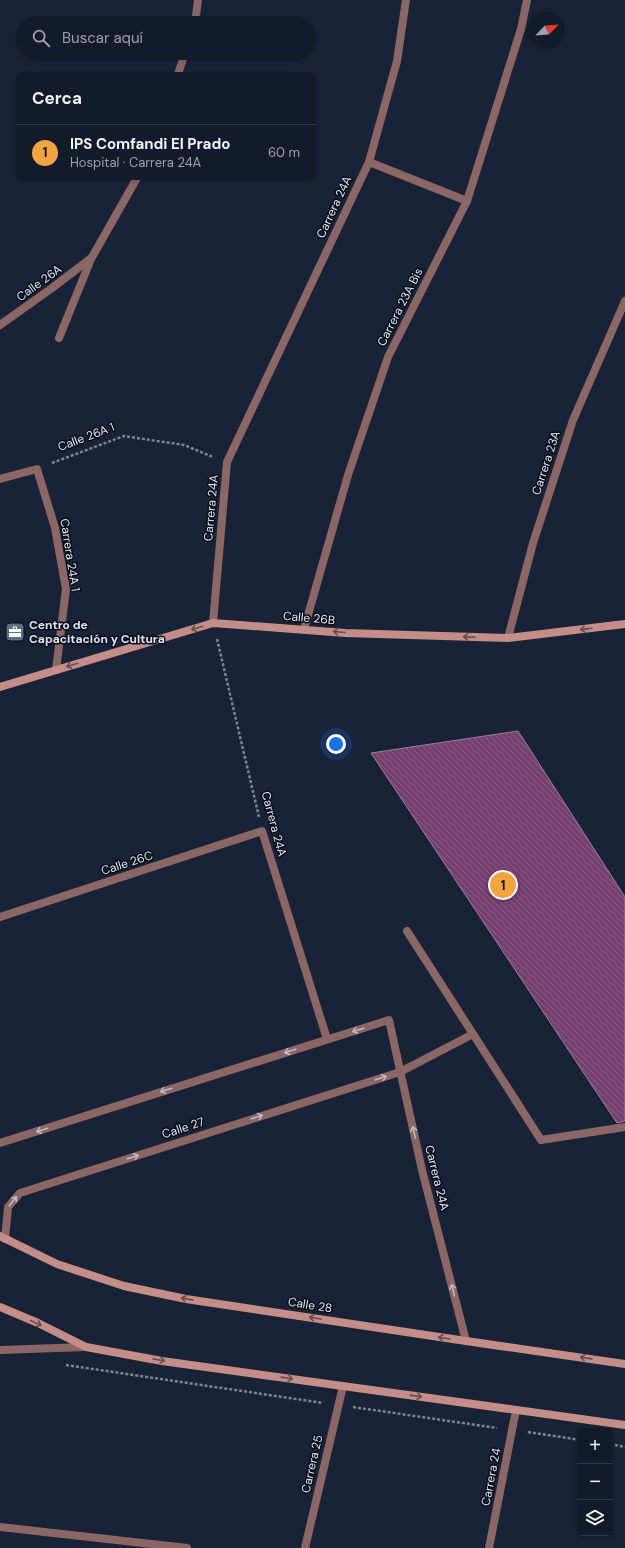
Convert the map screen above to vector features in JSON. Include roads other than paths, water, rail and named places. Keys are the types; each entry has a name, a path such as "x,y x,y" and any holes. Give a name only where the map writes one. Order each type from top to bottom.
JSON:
{"main road":[{"name":"Calle 26B","path":"0,687 213,623 345,633 508,638 625,624"},
{"name":"Calle 28","path":"3,1237 57,1264 124,1286 186,1298 625,1364"},
{"path":"0,1307 38,1323 86,1348 162,1361 625,1424"}],"street":[{"path":"196,16 198,0"},
{"name":"Carrera 24A","path":"213,623 227,462 369,162 397,61 406,0"},
{"name":"Carrera 23A Bis","path":"304,629 348,475 388,357 467,201 521,29 527,0"},
{"path":"179,72 183,60"},
{"path":"369,162 467,201"},
{"path":"59,338 90,259 136,180"},
{"name":"Calle 26A","path":"0,325 90,259"},
{"name":"Carrera 23A","path":"508,638 533,543 573,420 625,301"},
{"name":"Carrera 24A 1","path":"0,479 37,469 55,528 66,589 56,670"},
{"name":"Carrera 24A","path":"262,831 327,1039 389,1020 422,1170 466,1341"},
{"name":"Calle 26C","path":"0,917 262,831"},
{"path":"407,931 541,1140 625,1126"},
{"name":"Calle 27","path":"3,1237 8,1207 20,1193 400,1072 473,1034"},
{"path":"0,1143 327,1039"},
{"path":"0,1350 86,1348"},
{"name":"Carrera 25","path":"304,1548 343,1386"},
{"name":"Carrera 24","path":"489,1548 516,1410"},
{"path":"0,1527 187,1548"}],"place":[{"name":"Centro de Capacitación y Cultura","path":"15,632"},
{"name":"IPS Comfandi El Prado","path":"503,885"}]}
